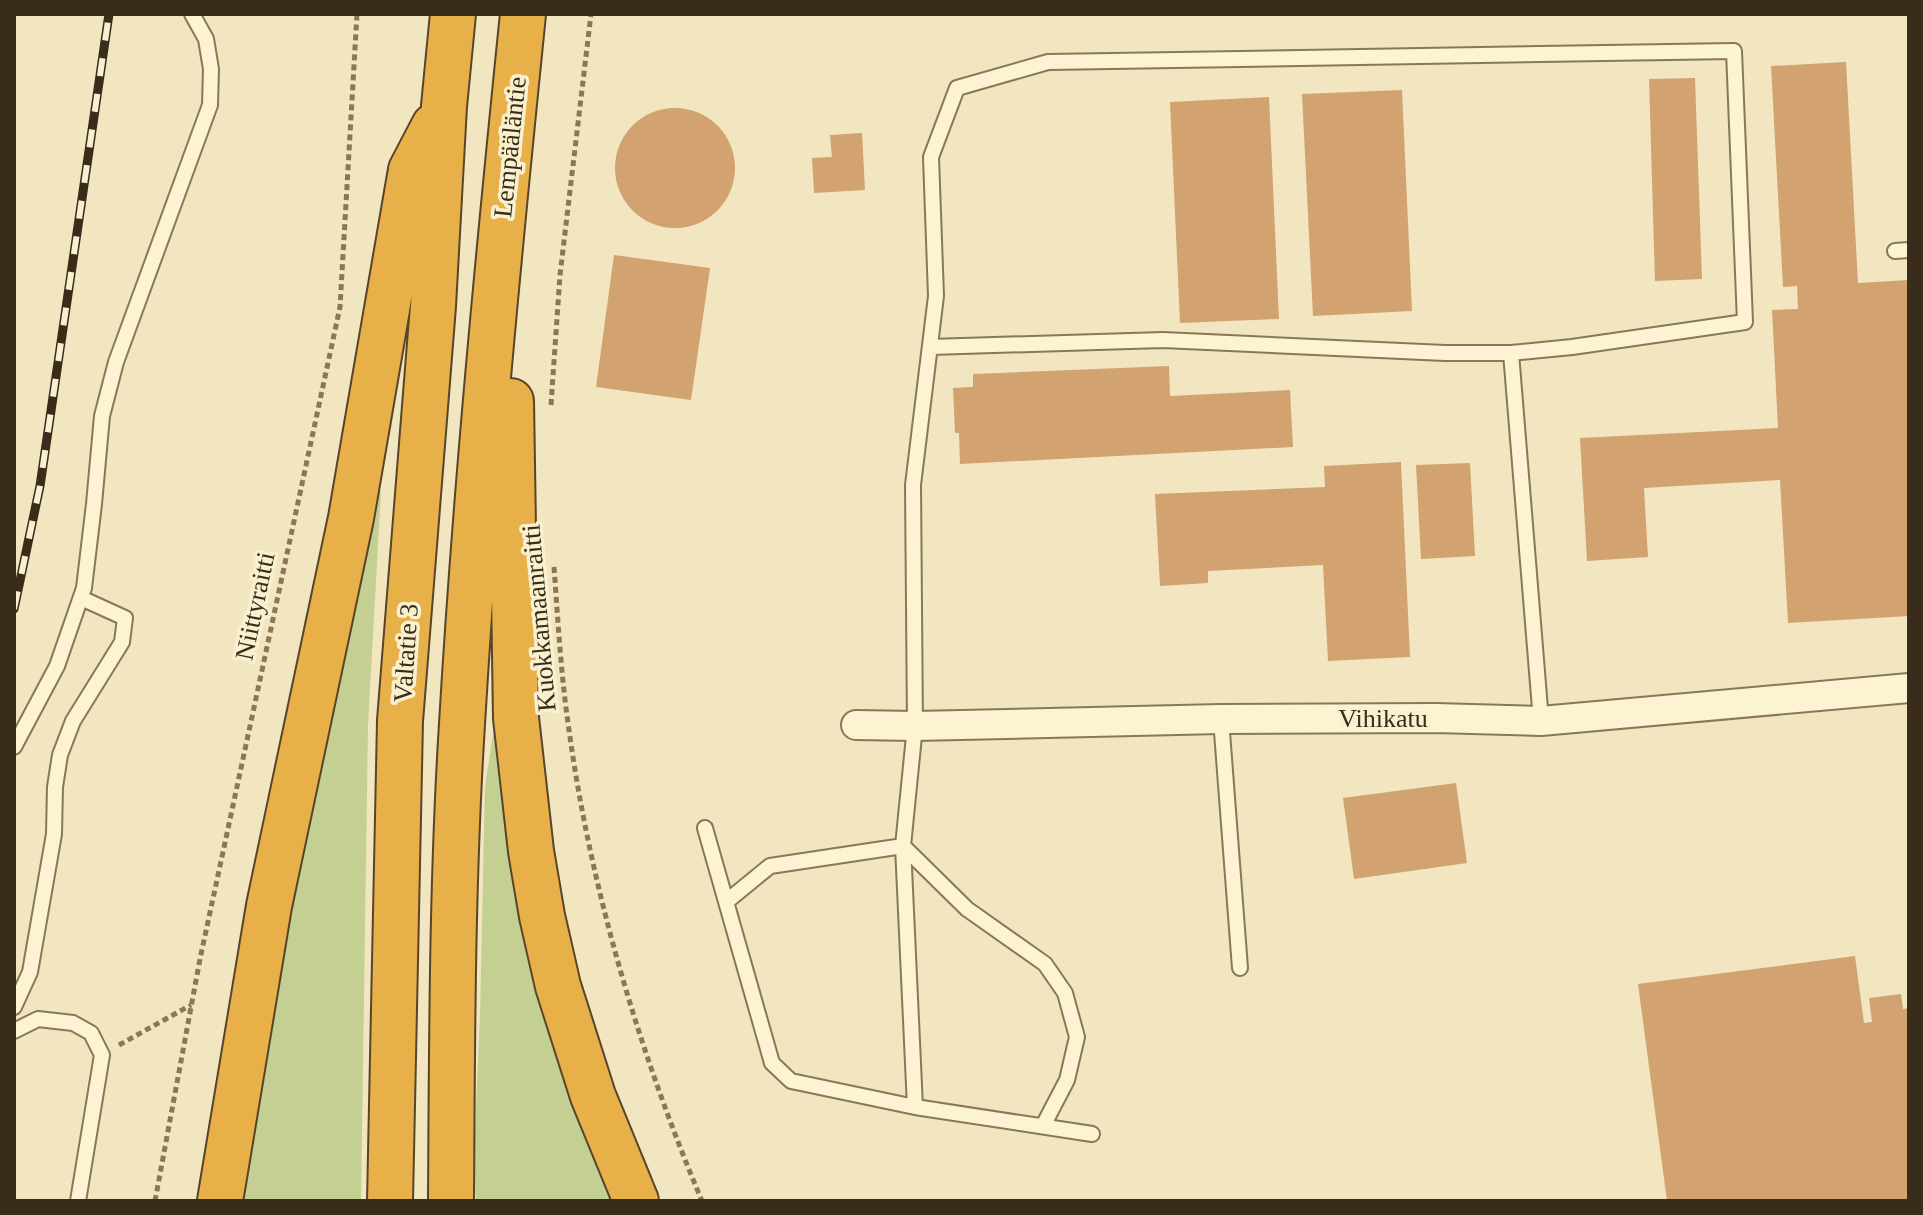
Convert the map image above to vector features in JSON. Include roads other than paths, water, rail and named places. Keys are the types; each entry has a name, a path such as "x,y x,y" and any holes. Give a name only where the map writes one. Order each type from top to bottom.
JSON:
{"highway":[{"path":"220,1201 269,906 351,518 411,170 444,106 453,14"},
{"name":"Lempääläntie","path":"496,280 523,14"},
{"name":"Valtatie 3","path":"390,1201 400,721 433,306 444,106"},
{"path":"451,1201 452,977 462,728 496,280"},
{"path":"496,280 511,387 516,718 531,851 558,986 593,1096 636,1201"}],"street":[{"name":"Vihikatu","path":"856,725 1221,719 1541,721 1909,688"}],"lane":[{"path":"14,747 57,666 81,598 102,416 116,362 210,105 211,69 206,39 192,14"},
{"path":"915,1107 903,846 915,726 913,485 936,296 931,157 957,88 1048,62 1734,51 1745,322 1511,353 1445,353 1163,340 930,347"},
{"path":"1511,353 1541,721"},
{"path":"14,1007 30,972 54,834 55,787 60,755 73,721 122,642 125,618 81,598"},
{"path":"1221,719 1240,968"},
{"path":"705,828 772,1063 791,1081 915,1107 1092,1134"},
{"path":"726,902 770,866 903,846"},
{"path":"903,846 967,909 1045,964 1065,993 1077,1037 1067,1080 1043,1126"},
{"path":"14,1031 38,1019 73,1023 91,1033 102,1055 78,1201"}],"railway":[{"path":"14,609 40,486 109,14"}]}
